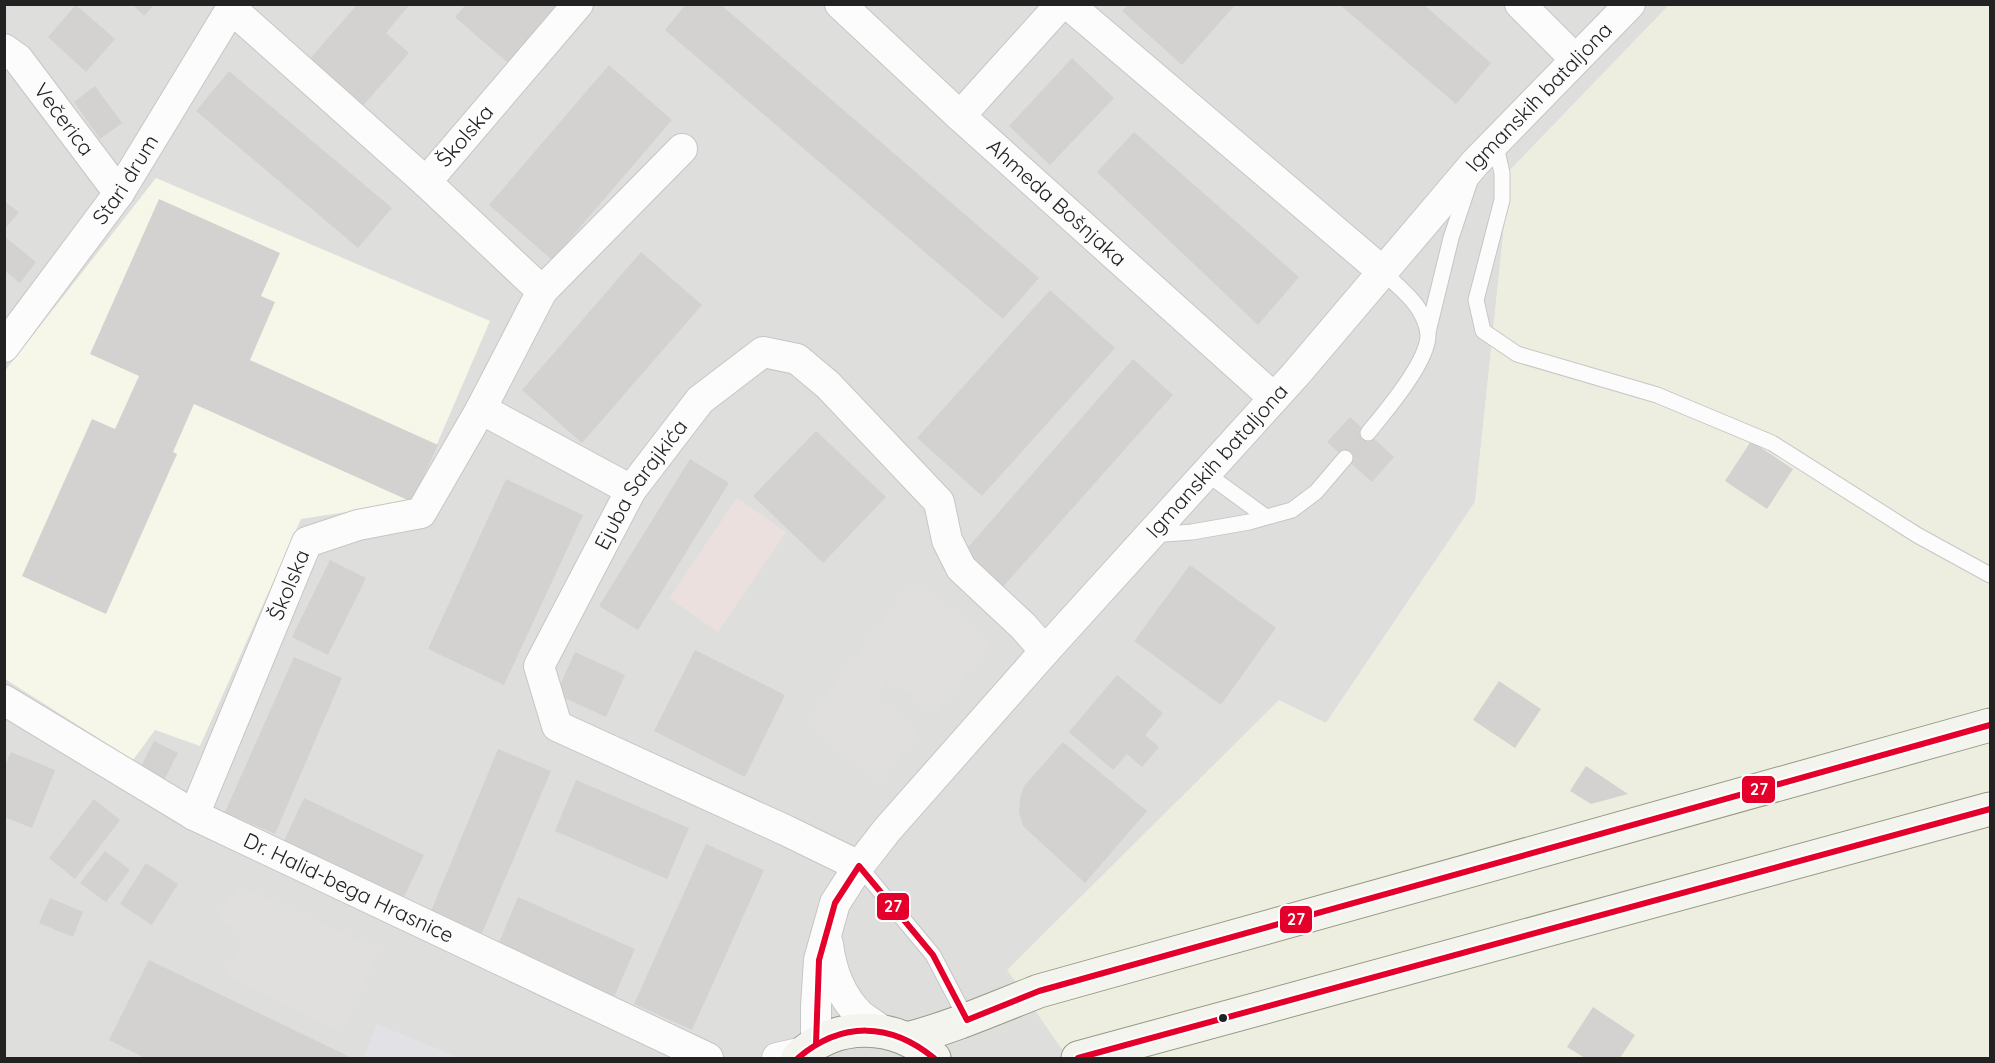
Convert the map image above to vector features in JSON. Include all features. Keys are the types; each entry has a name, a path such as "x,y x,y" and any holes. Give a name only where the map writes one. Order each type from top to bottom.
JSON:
{"main road":[{"path":"895,1035 934,1032 1039,991 1990,725"},
{"path":"1078,1059 1990,809"},
{"path":"799,1053 842,1033 869,1030 895,1035 926,1050 934,1059"}],"street":[{"name":"Školska","path":"194,815 307,543 358,525 421,513 481,409 542,291 426,182 578,4"},
{"name":"Ahmeda Bošnjaka","path":"840,4 960,117 1274,398"},
{"path":"960,117 1061,4"},
{"path":"1068,4 1382,271"},
{"path":"1520,4 1575,59"},
{"name":"Igmanskih bataljona","path":"799,1053 816,1006 819,960 835,903 887,830 1274,398 1475,163 1630,4"},
{"path":"233,7 426,182"},
{"name":"Stari drum","path":"4,347 119,193 233,7"},
{"name":"Večerica","path":"4,49 18,60 119,193"},
{"path":"542,291 682,149"},
{"name":"Ejuba Sarajkića","path":"860,866 557,726 539,666 631,490 700,400 763,352 797,359 828,386 939,502 947,540 962,568 1023,626 1045,651"},
{"path":"481,409 631,490"},
{"name":"Dr. Halid-bega Hrasnice","path":"4,700 194,815 711,1058"},
{"name":"Igmanskih bataljona","path":"827,933 830,963 842,990 860,1014 895,1035"}],"lane":[{"path":"1495,142 1502,173 1503,200 1488,247 1476,300 1483,331 1517,354 1658,395 1772,443 1917,535 1990,575"},
{"path":"1368,433 1412,373 1424,352 1451,238 1475,163"},
{"path":"1382,271 1418,307 1426,324 1428,335"},
{"path":"1151,535 1192,532 1292,510 1316,492 1345,458"},
{"path":"1207,474 1266,517"},
{"path":"860,866 933,955 967,1020"}],"shaded area":[{"path":"5,5 1669,5 1510,170 1475,502 1326,723 1278,701 1068,1058 5,1058"},
{"path":"1669,5 1990,5 1990,1058 1068,1058 1007,970 1279,700 1326,723 1475,502 1510,170"},
{"path":"156,178 490,321 412,502 301,519 200,746 155,730 133,760 5,679 4,372"},
{"path":"737,498 786,532 718,632 669,598"},
{"path":"913,582 991,643 936,714 889,679 875,697 919,732 881,781 805,722"},
{"path":"239,886 379,949 342,1032 226,974 248,937 217,918"},
{"path":"377,1024 460,1058 363,1058"}],"building":[{"path":"132,4 155,4 144,16"},
{"path":"353,4 410,4 386,33 409,53 361,108 308,61 355,7"},
{"path":"466,4 573,4 516,70 455,17"},
{"path":"686,4 720,4 1039,278 1003,319 665,30"},
{"path":"1129,4 1236,4 1182,65 1122,11"},
{"path":"1339,4 1423,4 1491,63 1456,104"},
{"path":"76,5 115,39 86,72 48,37"},
{"path":"1072,58 1114,98 1050,165 1009,126"},
{"path":"609,65 672,120 552,260 489,205"},
{"path":"229,71 392,208 358,248 196,111"},
{"path":"95,86 122,123 100,139 74,102"},
{"path":"1134,132 1299,277 1258,325 1097,172"},
{"path":"159,199 280,253 261,296 275,302 250,360 438,445 412,502 194,404 173,452 177,454 106,614 22,576 92,419 115,429 139,376 90,354"},
{"path":"4,201 19,212 4,230"},
{"path":"4,236 36,262 20,283 4,270"},
{"path":"641,252 702,305 582,443 522,390"},
{"path":"1050,290 1115,348 982,496 917,438"},
{"path":"1133,359 1173,395 1001,589 962,554"},
{"path":"1350,417 1394,457 1372,482 1327,442"},
{"path":"816,431 886,497 823,563 753,496"},
{"path":"1751,441 1793,469 1767,509 1725,481"},
{"path":"690,459 729,483 638,630 599,606"},
{"path":"506,479 583,515 504,685 428,649"},
{"path":"330,560 366,578 328,655 292,637"},
{"path":"1190,565 1276,628 1221,705 1134,641"},
{"path":"695,650 785,695 745,777 654,731"},
{"path":"575,652 625,675 606,717 556,694"},
{"path":"294,657 342,678 275,834 225,812"},
{"path":"1117,675 1163,713 1145,735 1159,747 1142,767 1127,754 1113,770 1069,732"},
{"path":"1499,681 1541,709 1515,748 1473,720"},
{"path":"154,741 178,753 162,784 138,772"},
{"path":"1063,742 1147,811 1085,883 1023,826 1019,812 1024,786"},
{"path":"498,749 551,771 482,933 431,911"},
{"path":"11,752 55,770 32,828 4,817 4,768"},
{"path":"1586,766 1628,794 1591,804 1570,791"},
{"path":"576,780 689,828 667,879 555,831"},
{"path":"304,798 424,855 404,897 284,841"},
{"path":"94,799 120,820 75,879 49,858"},
{"path":"706,844 764,870 692,1030 634,1004"},
{"path":"105,851 130,870 106,902 80,883"},
{"path":"146,863 178,884 152,925 120,904"},
{"path":"518,897 635,949 614,997 498,945"},
{"path":"50,898 83,912 73,937 39,923"},
{"path":"149,960 352,1058 145,1058 109,1040"},
{"path":"1593,1007 1635,1035 1620,1058 1585,1058 1567,1047"}],"transit line":[{"name":"27","path":"816,1044 819,960 835,903 859,866 933,955 967,1020 1039,991 1990,725"},
{"name":"27","path":"1078,1058 1990,809"},
{"name":"27","path":"798,1058 832,1037 849,1032 866,1031 883,1032 900,1038 934,1058"}]}
